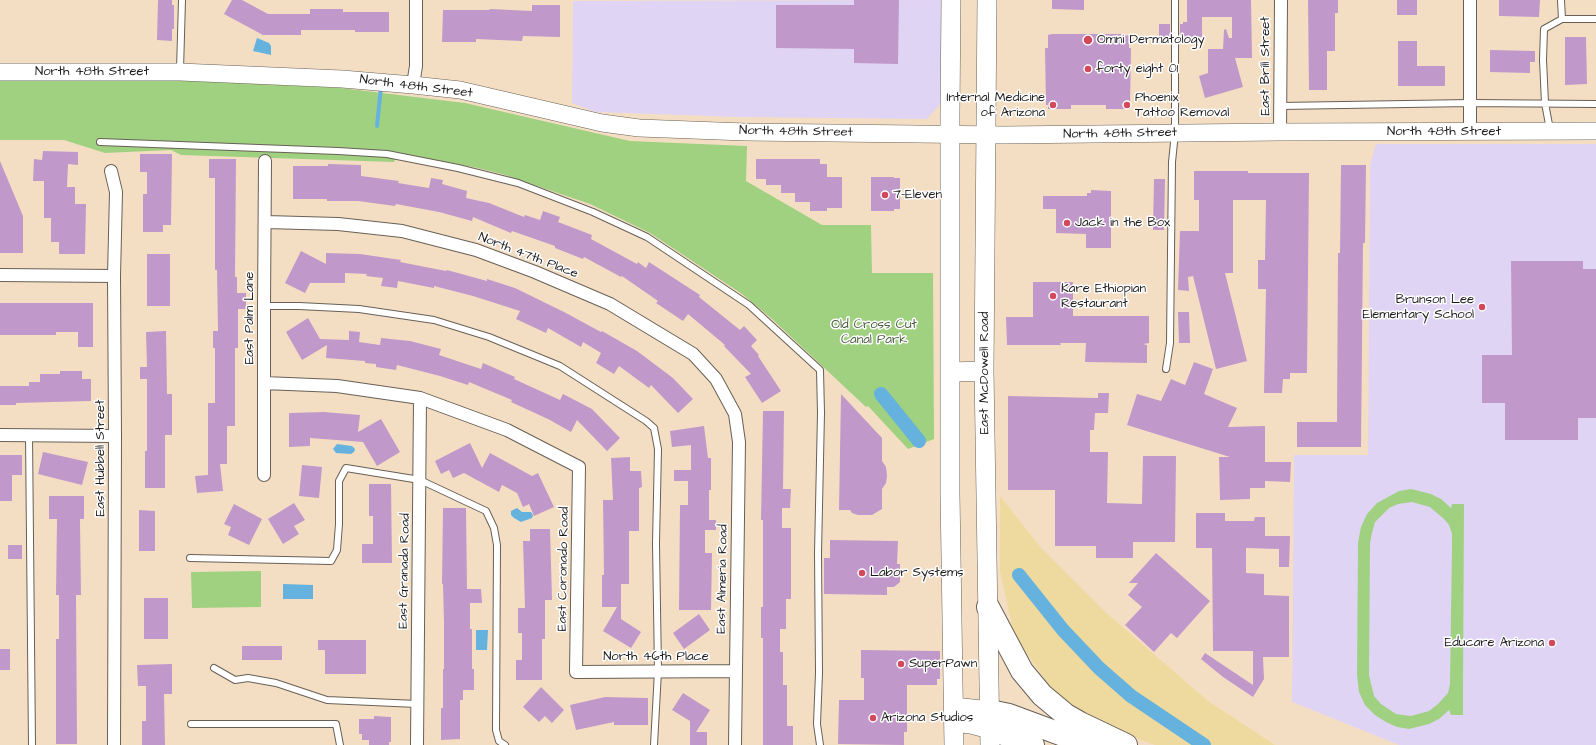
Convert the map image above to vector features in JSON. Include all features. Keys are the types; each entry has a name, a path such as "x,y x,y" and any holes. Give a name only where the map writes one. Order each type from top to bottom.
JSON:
{"highway":[{"path":"988,607 1015,659 1042,695 1060,710 1080,723 1126,745"},
{"path":"990,728 1009,716 1090,745"},
{"path":"990,728 1033,745"}],"main road":[{"path":"951,0 950,494 954,745"},
{"name":"East McDowell Road","path":"987,0 984,372 990,728"},
{"path":"950,372 984,372"},
{"path":"954,715 990,728"}],"street":[{"path":"413,85 416,66 416,0"},
{"name":"East Brill Street","path":"1280,132 1281,0"},
{"path":"1470,0 1470,132"},
{"name":"North 48th Street","path":"0,72 180,72 342,79 460,90 602,123 638,128 746,132 985,135 1596,131"},
{"name":"East Palm Lane","path":"264,476 265,161"},
{"name":"East Hubbell Street","path":"111,171 116,192 114,276 114,745"},
{"name":"North 47th Place","path":"266,222 338,224 402,230 476,250 535,272 610,304 693,354 716,379 735,414"},
{"path":"0,275 114,276"},
{"path":"264,383 337,386 420,398"},
{"name":"East Coronado Road","path":"420,398 507,430 579,467 576,672"},
{"name":"East Granada Road","path":"417,745 420,398"},
{"name":"East Almeria Road","path":"735,414 739,442 735,745"},
{"path":"0,435 115,436"},
{"name":"North 46th Place","path":"576,672 735,671"}],"lane":[{"path":"180,72 182,0"},
{"path":"1166,369 1170,343 1172,177 1175,133 1175,0"},
{"path":"1562,0 1562,19"},
{"path":"1551,131 1545,103 1543,60 1544,29 1562,19 1596,19"},
{"path":"1280,106 1470,103 1596,104"},
{"path":"100,142 387,154 458,168 518,183 593,212 648,237 749,305 820,370 821,413 818,553 819,673 817,724 820,745"},
{"path":"264,306 359,309 434,320 489,337 560,366 646,421 654,428 658,449 656,544 658,671 654,745"},
{"path":"29,435 32,745"},
{"path":"190,558 331,560 337,550 340,524 339,481 346,468 420,480 486,511 494,528 497,545 496,730 499,741 505,745"},
{"path":"214,668 235,680 248,678 276,683 327,700 417,704"},
{"path":"191,724 336,724 340,745"}],"shaded area":[{"path":"942,0 941,103 927,119 740,117 595,112 572,103 573,1"},
{"name":"Brunson Lee Elementary School","path":"1376,144 1596,144 1596,745 1399,745 1292,702 1294,455 1368,455 1370,165"}],"green space":[{"name":"Old Cross Cut Canal Park","path":"0,80 178,80 341,88 465,103 630,141 747,146 746,181 822,225 871,225 872,273 933,273 934,439 908,449 868,406 866,407 772,319 742,294 650,233 590,204 502,174 398,153 394,162 181,155 171,150 105,153 64,140 0,140"},
{"path":"1411,489 1431,494 1441,499 1451,508 1452,504 1464,504 1463,715 1451,715 1449,710 1439,719 1429,724 1409,729 1397,727 1386,722 1375,715 1365,705 1359,692 1357,675 1358,543 1361,527 1367,514 1377,503 1399,491","holes":["1412,502 1430,507 1449,525 1452,534 1450,684 1448,693 1438,704 1429,711 1411,716 1396,714 1381,704 1374,696 1369,675 1370,543 1375,522 1389,508 1398,504"]},
{"path":"261,571 261,607 192,608 191,572"}],"sand":[{"path":"1000,496 1042,549 1103,610 1208,701 1275,745 1155,745 1092,722 1051,688 1014,635 1000,571"}],"water":[{"path":"257,38 269,43 271,46 271,55 253,51"},
{"path":"337,444 352,446 355,449 354,452 351,454 336,453 333,449"},
{"path":"517,508 522,512 531,512 533,515 532,518 521,522 514,518 511,515 511,511"},
{"path":"283,584 313,585 313,599 283,599"},
{"path":"476,630 488,630 487,650 476,650"}],"building":[{"path":"158,0 172,0 172,5 174,5 174,29 172,29 172,41 157,40"},
{"path":"232,0 242,0 268,14 310,14 310,9 343,9 343,12 389,12 389,32 355,32 355,30 301,30 301,35 263,35 224,14"},
{"path":"854,0 899,0 898,64 854,63 854,49 776,48 776,5 854,5"},
{"path":"1052,0 1084,0 1084,10 1052,9"},
{"path":"1187,0 1251,0 1252,58 1235,58 1243,87 1205,98 1199,76 1208,73 1208,49 1223,49 1224,30 1226,29 1229,38 1232,38 1232,17 1202,17 1202,37 1180,37 1180,24 1187,22"},
{"path":"1308,0 1338,0 1338,13 1335,13 1335,51 1327,51 1327,90 1309,90"},
{"path":"1397,0 1417,0 1417,15 1397,15"},
{"path":"1499,0 1540,0 1539,17 1499,16"},
{"path":"532,5 560,5 560,37 523,36 522,41 476,39 476,42 442,42 443,10 490,9 532,11"},
{"path":"1159,24 1170,24 1170,37 1159,37"},
{"name":"forty eight 01","path":"1048,35 1129,35 1129,48 1131,48 1129,109 1106,109 1106,105 1071,105 1071,109 1048,109 1048,105 1046,105 1045,48 1048,48"},
{"path":"1565,37 1586,37 1587,84 1565,85"},
{"path":"1398,41 1417,41 1417,66 1445,66 1445,86 1398,86"},
{"path":"1490,50 1535,51 1535,62 1530,62 1530,73 1490,72"},
{"path":"43,151 78,152 78,165 68,164 67,187 75,187 75,204 86,204 85,254 59,254 59,242 51,242 51,218 44,218 44,181 33,181 34,159 42,160"},
{"path":"140,154 172,154 171,225 163,225 163,232 143,232 143,194 147,194 147,172 140,172"},
{"path":"209,159 236,159 235,277 237,277 237,293 246,293 246,309 238,309 238,348 235,348 235,426 227,426 227,464 220,464 223,491 197,493 195,476 208,475 208,403 215,403 215,348 213,348 213,331 218,331 217,270 215,270 215,178 209,178"},
{"path":"756,159 820,159 820,164 827,164 827,177 842,177 842,208 827,208 827,211 810,211 810,202 795,202 795,193 781,193 781,185 766,185 766,179 756,179"},
{"path":"0,161 23,216 23,253 0,253"},
{"path":"328,164 361,165 361,176 399,181 398,183 429,188 431,178 443,180 442,184 467,191 466,198 489,203 524,217 525,215 540,220 543,211 560,217 558,222 592,235 591,239 637,264 638,262 646,268 649,262 700,295 699,297 740,330 744,326 757,340 751,346 759,355 758,356 781,391 762,403 745,377 751,374 724,346 725,345 688,314 683,321 656,303 658,301 622,276 621,277 584,257 583,259 555,248 555,246 512,231 511,233 473,217 472,221 439,212 396,204 395,206 358,201 293,199 293,166 328,166"},
{"path":"1341,165 1366,165 1365,243 1363,243 1361,447 1297,447 1297,422 1337,422 1338,253 1340,253"},
{"path":"1194,171 1309,173 1307,373 1290,373 1290,379 1283,379 1282,393 1264,393 1266,289 1258,289 1258,260 1265,260 1266,200 1233,200 1233,273 1225,273 1247,361 1216,369 1193,276 1188,277 1189,291 1178,290 1180,231 1199,231 1199,200 1194,200"},
{"path":"871,177 900,178 900,209 894,209 894,211 871,211"},
{"path":"1154,179 1165,179 1164,230 1153,230"},
{"path":"1091,190 1111,191 1111,248 1086,248 1086,234 1056,233 1056,209 1043,209 1043,196 1087,196 1087,193 1091,193"},
{"path":"301,251 326,264 326,253 360,254 401,260 400,262 447,270 487,281 487,279 515,288 601,332 602,331 637,351 673,378 693,399 678,413 651,385 649,388 619,366 614,374 596,363 601,353 583,342 581,347 548,328 546,333 516,319 520,311 473,296 434,286 434,288 398,281 397,288 381,286 383,278 366,276 367,274 345,273 345,283 310,283 305,293 285,283"},
{"path":"147,254 170,254 170,306 147,306"},
{"path":"1511,261 1583,261 1583,269 1596,269 1596,418 1578,418 1578,440 1505,440 1505,403 1482,403 1482,355 1512,355"},
{"path":"1033,282 1073,282 1073,316 1149,316 1149,343 1143,344 1147,345 1147,363 1085,362 1086,343 1060,343 1061,345 1007,345 1006,317 1033,317"},
{"path":"0,303 93,303 93,347 78,347 78,332 56,332 56,335 0,335"},
{"path":"1178,312 1189,312 1190,343 1179,343"},
{"path":"308,318 320,339 349,340 349,331 360,332 359,342 380,345 381,338 410,341 441,349 439,355 481,369 483,363 515,377 514,379 560,400 563,394 592,409 620,438 607,451 577,420 571,432 550,420 511,402 512,400 469,382 468,385 397,365 396,370 376,367 376,364 365,363 365,361 326,358 327,345 302,360 286,332"},
{"path":"166,331 167,394 172,394 172,435 165,435 165,488 145,488 145,451 147,451 147,379 140,379 140,367 147,367 146,332"},
{"path":"1194,362 1213,369 1204,394 1237,408 1228,427 1265,426 1265,462 1291,462 1290,482 1265,481 1265,488 1250,488 1250,499 1220,500 1219,457 1230,457 1127,425 1137,394 1161,401 1171,379 1185,385"},
{"path":"60,371 82,371 82,379 91,379 91,401 16,403 16,405 0,405 0,386 29,386 29,382 40,382 40,374 60,374"},
{"path":"1098,393 1109,393 1108,413 1095,413 1094,430 1090,430 1090,452 1108,452 1107,503 1142,504 1143,456 1176,456 1175,542 1133,542 1133,558 1096,558 1096,546 1055,546 1055,490 1008,490 1008,396 1098,398"},
{"path":"841,394 882,438 882,461 886,467 887,476 886,483 882,489 882,509 872,515 858,515 852,513 850,510 839,510"},
{"path":"763,411 784,411 783,489 791,489 790,508 782,508 782,528 791,528 791,599 786,599 786,629 780,629 780,652 783,652 783,685 787,685 787,726 793,726 793,745 763,745 763,638 761,638 761,607 763,607 763,520 761,520"},
{"path":"324,412 360,415 358,432 381,419 400,452 377,466 363,442 310,438 310,446 289,447 289,413"},
{"path":"704,426 708,458 711,458 709,520 716,520 716,530 705,530 705,553 712,553 711,610 679,610 680,505 688,505 688,481 674,481 674,470 691,470 691,445 672,447 670,431"},
{"path":"470,443 482,468 490,453 532,476 538,473 554,507 534,516 529,504 523,507 517,493 502,485 499,492 464,473 453,478 449,470 441,474 435,461"},
{"path":"43,452 88,462 82,485 38,474"},
{"path":"0,455 22,455 22,475 12,475 12,501 0,501"},
{"path":"630,457 630,471 641,471 642,487 639,488 639,531 629,531 629,584 621,584 621,619 641,632 631,648 603,631 617,607 602,607 602,575 604,575 603,500 613,500 611,458"},
{"path":"302,465 322,467 319,498 299,496"},
{"path":"369,484 391,484 392,563 362,563 362,544 373,544 373,516 369,516"},
{"path":"49,496 84,496 84,519 80,519 81,595 76,595 77,744 56,744 56,639 59,639 59,595 56,595 57,519 49,519"},
{"path":"294,503 305,520 294,526 299,534 283,544 268,519"},
{"path":"234,504 262,519 249,545 228,535 231,527 224,524"},
{"path":"443,508 466,508 467,589 481,589 482,603 470,603 474,690 463,690 463,700 460,700 460,739 441,740 441,708 443,708 444,669 442,584"},
{"path":"139,510 155,511 155,551 139,551"},
{"path":"1196,513 1225,513 1225,521 1254,521 1255,517 1265,517 1265,536 1290,536 1289,567 1279,567 1279,549 1246,548 1246,573 1264,574 1264,595 1289,596 1289,657 1263,657 1264,679 1253,697 1223,677 1201,659 1205,653 1253,685 1253,651 1213,651 1212,548 1196,548"},
{"path":"530,529 550,529 552,600 545,600 545,639 542,639 542,680 516,680 516,660 522,660 522,633 518,633 518,608 525,608 523,541 530,541"},
{"name":"Labor Systems","path":"830,540 898,541 897,564 900,564 900,582 894,587 887,587 887,595 824,594 824,558 830,558"},
{"path":"8,545 22,545 22,559 8,559"},
{"path":"1156,553 1210,601 1177,638 1171,633 1154,652 1125,625 1142,607 1128,595 1138,583 1129,583"},
{"path":"144,598 168,598 168,639 144,639"},
{"path":"699,614 710,630 684,649 673,633"},
{"path":"318,640 366,640 366,674 325,674 325,650 318,650"},
{"path":"242,646 282,646 282,660 242,660"},
{"path":"0,649 10,649 10,670 0,670"},
{"path":"861,650 940,651 940,679 937,679 937,685 907,685 907,732 904,732 904,745 838,744 839,700 864,700 864,678 861,678"},
{"path":"172,664 172,694 164,694 165,745 142,745 142,721 146,721 146,686 138,686 137,665"},
{"path":"541,687 564,710 552,723 545,716 539,722 523,707"},
{"path":"683,693 710,710 696,732 707,732 707,745 690,745 690,721 672,710"},
{"path":"605,697 648,698 648,725 614,725 614,722 576,730 570,705"},
{"path":"374,716 391,717 391,742 389,742 389,745 369,745 369,740 362,740 362,734 359,734 359,719 374,719"}],"waterway":[{"path":"377,126 381,87"},
{"path":"881,394 919,441"},
{"path":"1019,575 1063,630 1099,668 1131,696 1204,745"}],"place":[{"name":"Omni Dermatology","path":"1088,40"},
{"name":"forty eight 01","path":"1088,69"},
{"name":"Internal Medicine of Arizona","path":"1053,105"},
{"name":"Phoenix Tattoo Removal","path":"1127,105"},
{"name":"7-Eleven","path":"885,195"},
{"name":"Jack in the Box","path":"1067,223"},
{"name":"Kare Ethiopian Restaurant","path":"1053,296"},
{"name":"Brunson Lee Elementary School","path":"1482,307"},
{"name":"Labor Systems","path":"862,573"},
{"name":"Educare Arizona","path":"1552,643"},
{"name":"SuperPawn","path":"901,664"},
{"name":"Arizona Studios","path":"873,718"}]}
